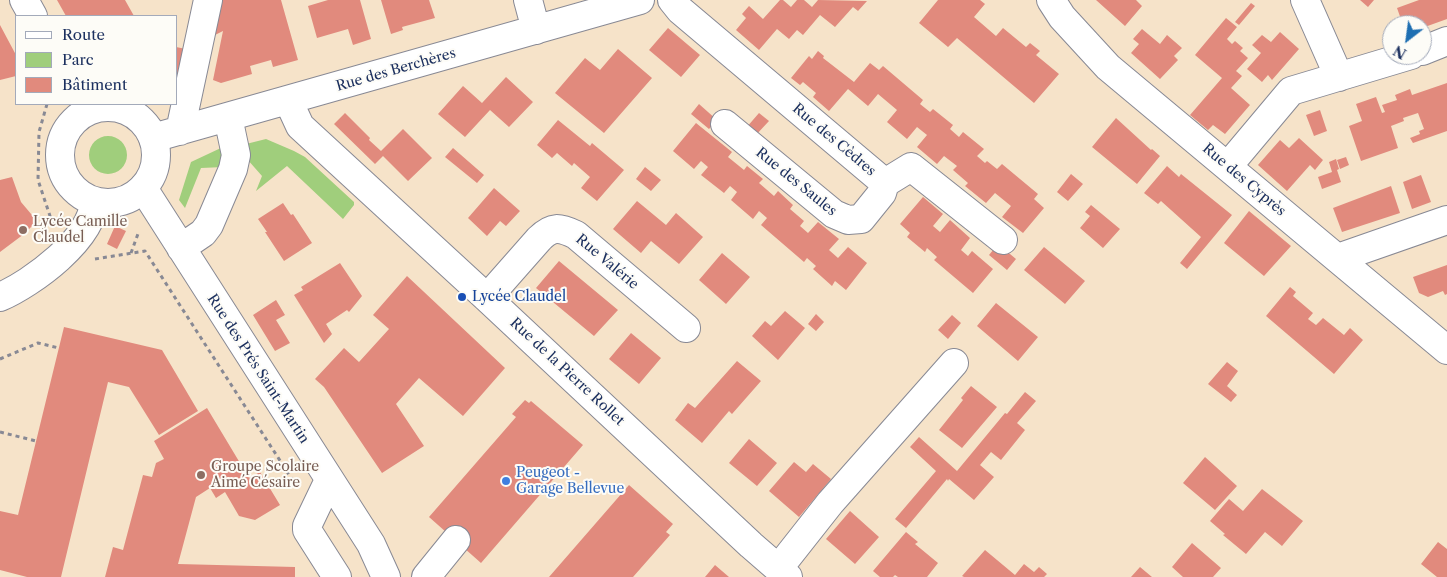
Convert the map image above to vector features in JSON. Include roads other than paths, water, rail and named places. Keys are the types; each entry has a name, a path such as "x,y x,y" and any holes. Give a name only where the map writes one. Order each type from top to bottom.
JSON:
{"street":[{"path":"24,0 32,15"},
{"path":"180,131 208,0"},
{"path":"528,0 536,30"},
{"name":"Rue des Berchères","path":"153,138 640,0"},
{"name":"Rue des Cèdres","path":"672,0 680,10 885,183 911,168 1003,240"},
{"name":"Rue des Cyprès","path":"1051,0 1062,17 1108,66 1447,350"},
{"path":"1305,0 1339,77"},
{"path":"1432,47 1447,41"},
{"path":"1228,166 1291,91 1382,64"},
{"name":"Rue de la Pierre Rollet","path":"288,100 300,126 783,573"},
{"path":"83,108 117,108 132,114 144,125 153,138 156,151 155,164 150,177 143,188 133,196 120,201 108,203 94,201 80,194 68,182 61,168 60,152 64,136 83,108"},
{"path":"181,248 203,233 209,225 233,169 236,154 228,117"},
{"name":"Rue des Saules","path":"725,124 834,214 848,220 860,219 882,193 885,183"},
{"name":"Rue des Prés Saint-Martin","path":"143,188 371,544 386,577"},
{"path":"0,296 18,289 51,266 88,224 94,211 94,201"},
{"path":"1338,258 1447,220"},
{"name":"Rue Valérie","path":"487,298 546,232 556,228 576,235 686,328"},
{"path":"783,573 830,503 954,363"},
{"path":"329,480 307,526 307,530 337,577"},
{"path":"426,577 456,540"}],"place":[{"name":"Lycée Camille Claudel","path":"23,230"},
{"name":"Lycée Claudel","path":"462,297"},
{"name":"Groupe Scolaire Aimé Césaire","path":"201,475"},
{"name":"Peugeot - Garage Bellevue","path":"506,481"}]}
